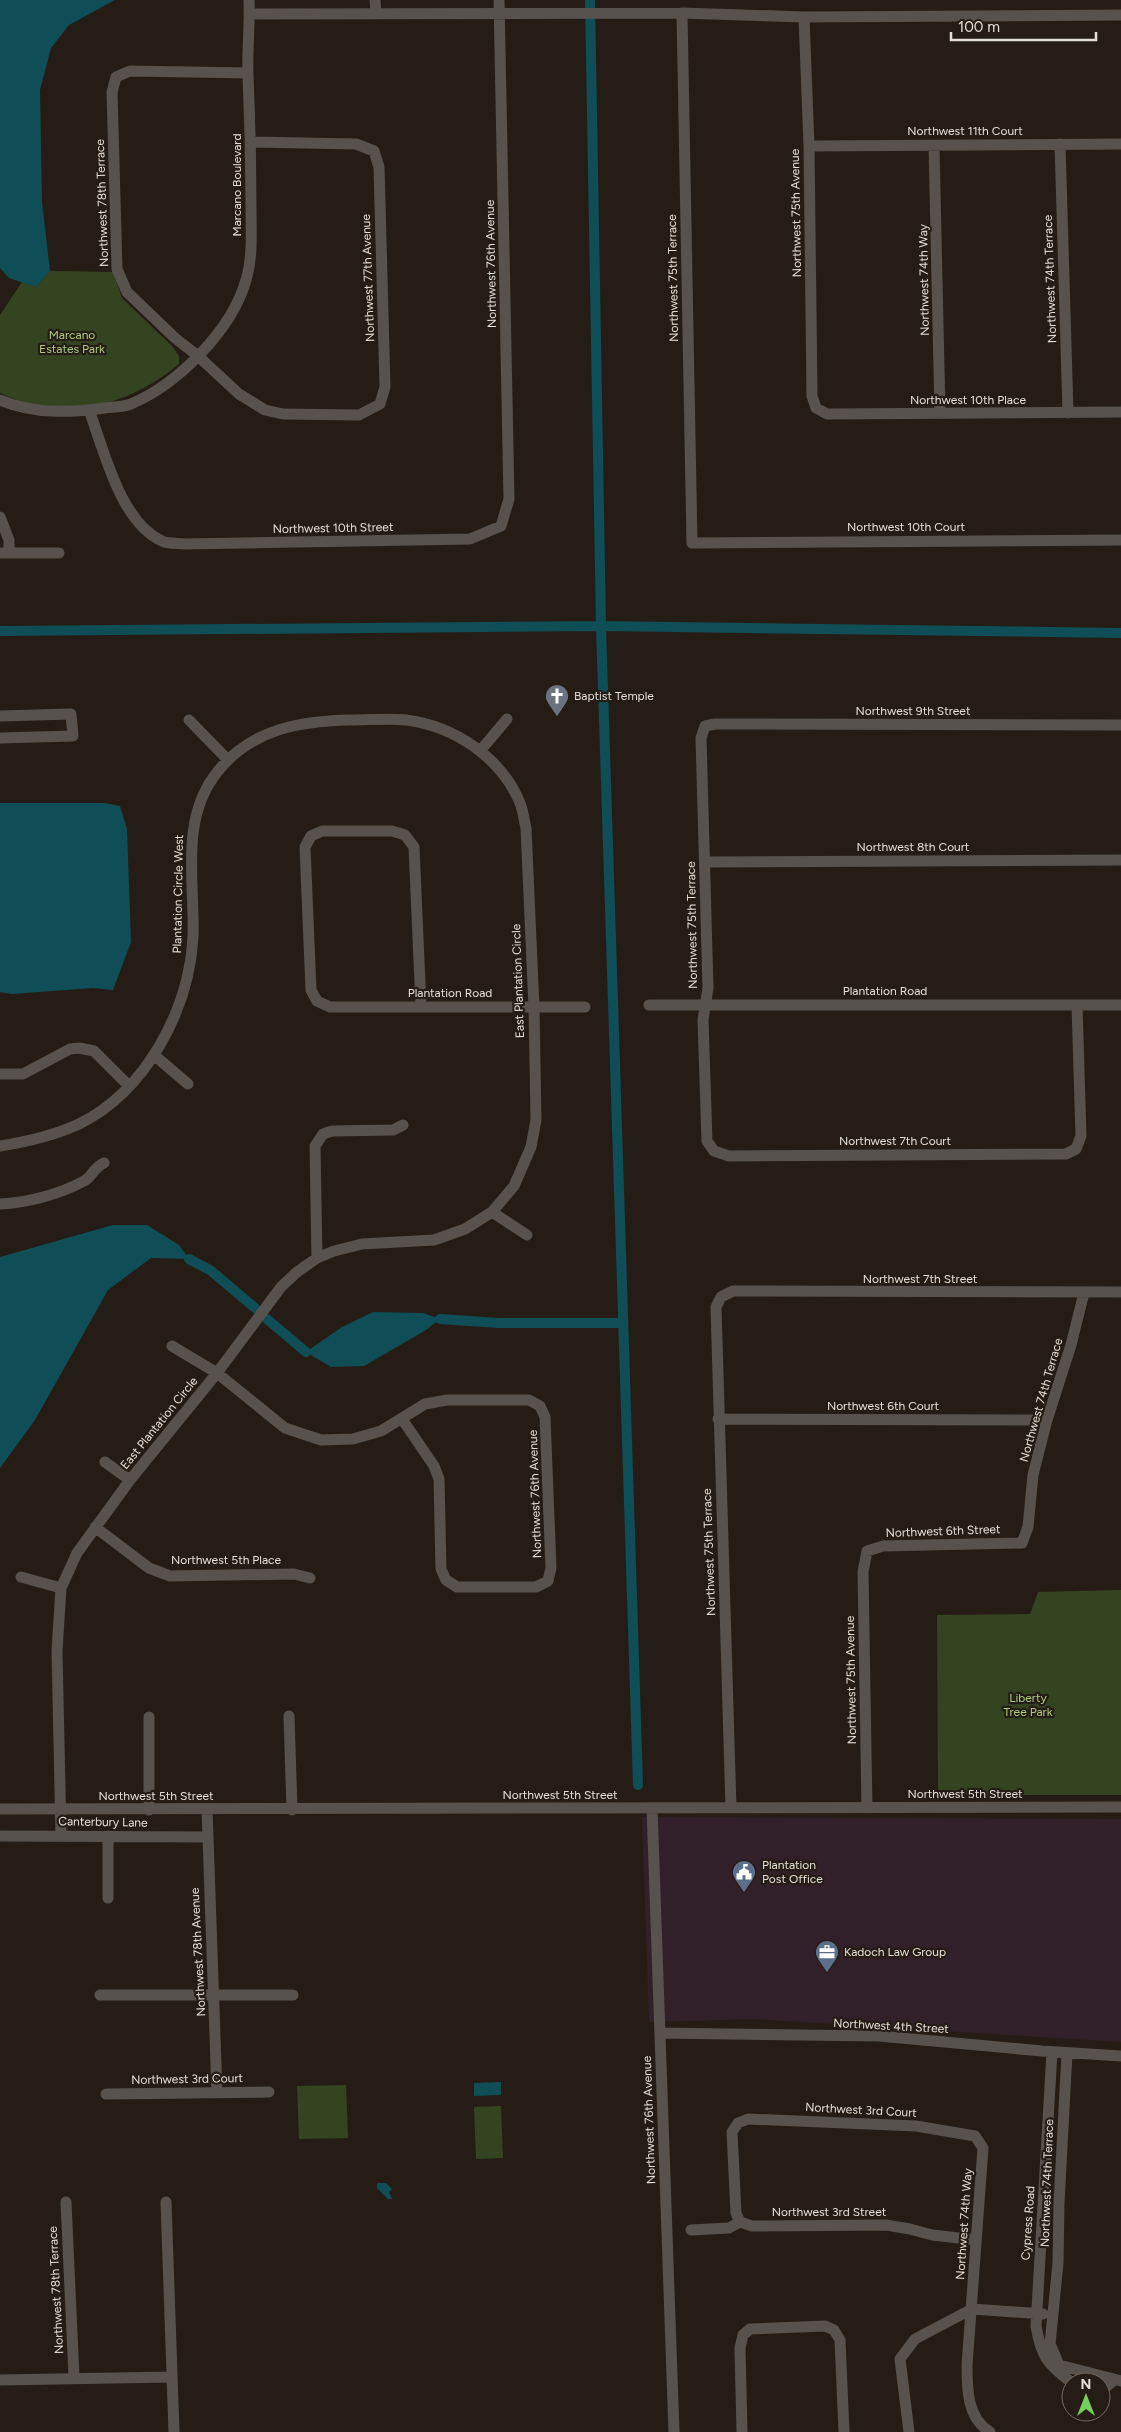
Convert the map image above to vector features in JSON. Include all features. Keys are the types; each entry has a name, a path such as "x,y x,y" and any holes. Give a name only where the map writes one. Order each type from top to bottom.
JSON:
{"street":[{"name":"Marcano Boulevard","path":"0,400 51,412 129,405 155,392 198,356 232,313 246,280 251,242 251,142 248,73 249,0"},
{"path":"375,0 376,13"},
{"name":"Northwest 76th Avenue","path":"499,0 509,499 501,526"},
{"path":"250,14 376,13 500,15 682,13 804,17 1121,15"},
{"name":"Northwest 75th Terrace","path":"682,13 692,543"},
{"name":"Northwest 75th Avenue","path":"804,17 809,146 812,396 816,408"},
{"name":"Northwest 78th Terrace","path":"198,356 175,338 127,292 117,269 112,92 116,77 130,71 248,73"},
{"name":"Northwest 77th Avenue","path":"198,356 239,394 265,410 283,414 359,415 380,404 385,387 379,167 374,151 356,144 251,142"},
{"name":"Northwest 74th Terrace","path":"1060,144 1068,413"},
{"name":"Northwest 11th Court","path":"809,146 1121,144"},
{"name":"Northwest 74th Way","path":"934,146 940,413"},
{"name":"Northwest 10th Place","path":"816,408 827,414 1121,412"},
{"name":"Northwest 10th Street","path":"89,410 116,484 132,516 163,541 185,544 470,539 501,526"},
{"path":"0,517 9,540 4,553 59,553"},
{"name":"Northwest 10th Court","path":"692,543 1121,540"},
{"path":"0,716 71,714 72,736 0,738"},
{"path":"480,751 507,718"},
{"path":"189,720 228,760"},
{"name":"Plantation Circle West","path":"0,1146 24,1142 78,1124 106,1107 129,1086 154,1054 174,1018 191,960 192,847 197,813 209,783 228,760 257,739 285,727 313,721 405,720 436,726 459,737 480,751"},
{"name":"Northwest 9th Street","path":"705,726 715,724 1121,724"},
{"name":"Northwest 75th Terrace","path":"705,726 701,738 708,988 703,1020 707,1141 714,1151"},
{"name":"East Plantation Circle","path":"60,1810 57,1651 60,1588 76,1553 130,1480 217,1373 281,1287 318,1258 334,1251 362,1244 434,1240 465,1229 492,1212 514,1186 531,1147 536,1120 534,1007 526,828 520,803 508,782 480,751"},
{"name":"Plantation Road","path":"421,1006 414,847 405,835 392,831 322,831 311,836 305,847 311,990 317,1001 330,1007 585,1007"},
{"name":"Northwest 8th Court","path":"705,862 1121,860"},
{"name":"Plantation Road","path":"649,1005 1121,1005"},
{"name":"Northwest 7th Court","path":"714,1151 729,1156 1066,1154 1076,1149 1081,1136 1077,1005"},
{"path":"0,1074 23,1074 70,1049 79,1048 94,1051 129,1086"},
{"path":"154,1054 188,1084"},
{"path":"318,1258 315,1146 323,1134 332,1131 393,1130 403,1125"},
{"path":"0,1204 23,1203 87,1180 96,1167 104,1163"},
{"path":"492,1212 528,1235"},
{"name":"Northwest 7th Street","path":"721,1297 733,1291 1084,1294 1121,1292"},
{"name":"Northwest 74th Terrace","path":"1022,1543 1028,1527 1033,1475 1084,1294"},
{"name":"Northwest 75th Terrace","path":"721,1297 716,1307 718,1418 731,1808"},
{"path":"172,1346 217,1373 284,1428 321,1440 353,1439 381,1431 402,1419"},
{"name":"Northwest 76th Avenue","path":"447,1400 529,1400 540,1406 545,1417 551,1568 548,1581 536,1587 456,1587 446,1580 441,1569 439,1479 434,1466 402,1419 425,1404 447,1400"},
{"name":"Northwest 6th Court","path":"718,1418 1047,1420"},
{"path":"105,1462 130,1480"},
{"name":"Northwest 5th Place","path":"95,1527 149,1568 170,1576 294,1574 310,1578"},
{"name":"Northwest 6th Street","path":"867,1551 883,1546 1022,1543"},
{"name":"Northwest 75th Avenue","path":"867,1551 863,1572 867,1808"},
{"path":"20,1578 60,1588"},
{"path":"290,1716 292,1810"},
{"path":"149,1810 150,1717"},
{"name":"Northwest 5th Street","path":"0,1809 731,1808 765,1810 1121,1807"},
{"name":"Northwest 76th Avenue","path":"652,1808 674,2432"},
{"name":"Northwest 78th Avenue","path":"207,1809 206,1838 215,1996 217,2093"},
{"path":"60,1810 61,1835"},
{"name":"Canterbury Lane","path":"0,1836 61,1835 206,1838"},
{"path":"108,1836 108,1898"},
{"path":"100,1995 293,1995"},
{"name":"Northwest 4th Street","path":"660,2033 878,2036 1052,2052 1121,2056"},
{"name":"Cypress Road","path":"1052,2052 1036,2314 1040,2348 1050,2366 1061,2374"},
{"name":"Northwest 74th Terrace","path":"1052,2314 1058,2263 1058,2203 1067,2053"},
{"name":"Northwest 3rd Court","path":"106,2094 269,2092"},
{"name":"Northwest 3rd Court","path":"740,2222 736,2214 732,2132 738,2123 748,2119 839,2124 888,2123 959,2132 976,2136 980,2141"},
{"name":"Northwest 74th Way","path":"980,2141 983,2148 967,2365 967,2396 975,2415 990,2432"},
{"name":"Northwest 78th Terrace","path":"66,2202 74,2378"},
{"path":"166,2202 174,2432"},
{"path":"691,2230 729,2228 740,2222"},
{"name":"Northwest 3rd Street","path":"740,2222 752,2226 886,2225 932,2235 976,2240"},
{"path":"909,2432 900,2359 915,2339 972,2309 1052,2314 1050,2344 1059,2365 1117,2380"},
{"path":"742,2432 740,2348 743,2335 750,2329 825,2326 834,2330 840,2340 844,2432"},
{"path":"0,2380 172,2377"}],"shaded area":[{"path":"642,1817 1121,1819 1121,2042 756,2019 649,2022"}],"green space":[{"name":"Marcano Estates Park","path":"50,271 113,272 122,298 172,346 179,356 179,364 159,379 138,391 94,406 71,408 47,407 24,402 0,393 0,315 22,282 36,287"},
{"name":"Liberty Tree Park","path":"1121,1590 1121,1795 938,1795 937,1615 1030,1614 1038,1592"},
{"path":"346,2085 348,2138 299,2139 297,2086"},
{"path":"501,2106 503,2158 476,2159 474,2107"}],"water":[{"path":"0,0 115,0 69,25 51,48 40,90 42,202 50,271 36,287 9,278 0,268"},
{"path":"0,803 105,803 120,806 127,829 131,942 113,990 93,988 12,994 0,992"},
{"path":"113,1225 147,1225 179,1245 189,1259 151,1258 108,1290 35,1420 0,1468 0,1257"},
{"path":"373,1312 423,1313 440,1319 426,1330 364,1366 331,1367 306,1352 342,1327"},
{"path":"501,2082 501,2095 474,2096 474,2083"},
{"path":"377,2183 386,2183 392,2189 389,2192 392,2199 388,2199 377,2188"}],"waterway":[{"path":"590,0 601,626 638,1785"},
{"path":"0,631 601,626 1121,633"},
{"path":"189,1259 210,1270 255,1308"},
{"path":"267,1319 306,1352"},
{"path":"440,1319 499,1323 623,1323"}],"place":[{"name":"Baptist Temple","path":"557,717"},
{"name":"Plantation Post Office","path":"744,1893"},
{"name":"Kadoch Law Group","path":"827,1973"}]}
